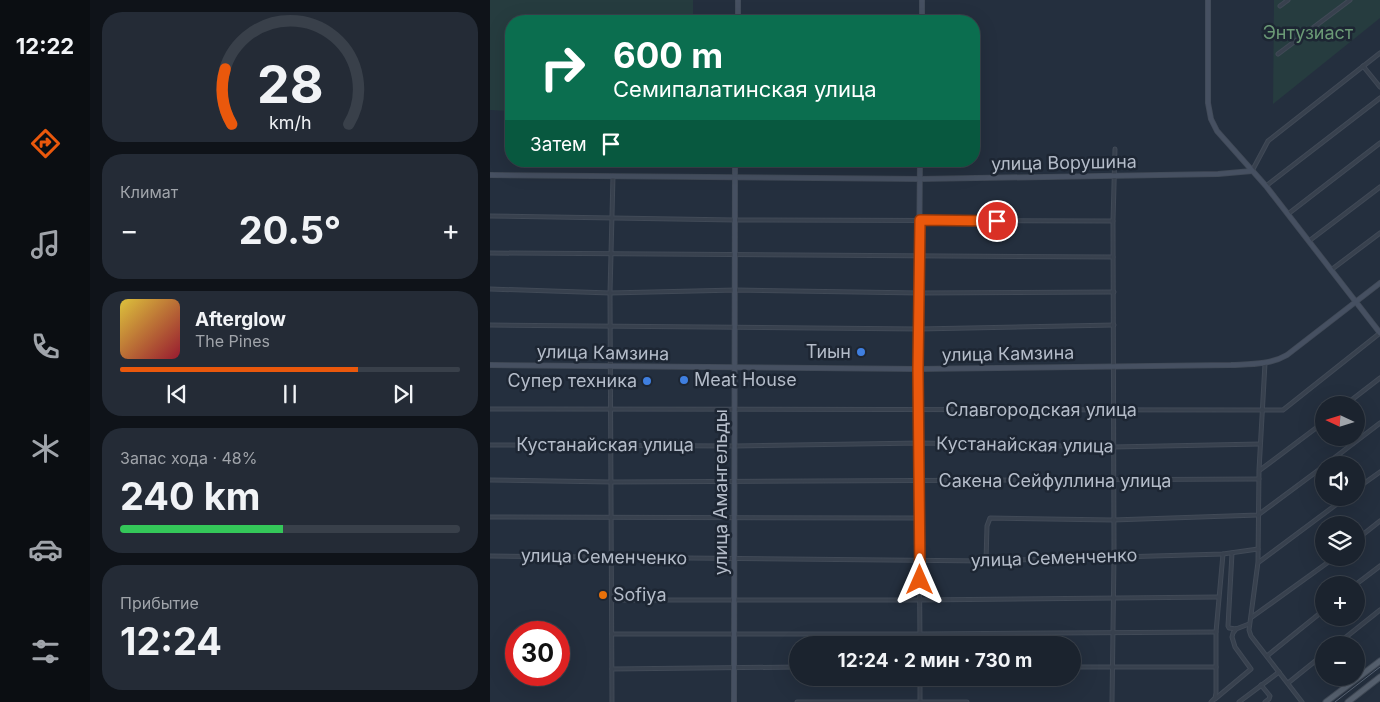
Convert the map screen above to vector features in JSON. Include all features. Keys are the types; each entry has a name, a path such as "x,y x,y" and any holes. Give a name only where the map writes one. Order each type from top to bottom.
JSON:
{"main road":[{"path":"1326,702 1380,661"},
{"path":"1348,702 1380,677"}],"street":[{"path":"738,0 738,15"},
{"path":"922,0 922,15"},
{"path":"1208,0 1208,103 1211,119 1217,131 1266,186 1380,333"},
{"path":"1280,6 1288,0"},
{"path":"1278,54 1350,0"},
{"path":"1252,171 1268,141 1380,53"},
{"path":"1363,66 1380,87"},
{"path":"1266,186 1380,98"},
{"path":"1288,214 1380,143"},
{"path":"1112,702 1114,633 1113,221 1115,149"},
{"name":"улица Амангельды","path":"734,702 735,167"},
{"path":"920,167 918,369 920,410 920,634"},
{"name":"улица Ворушина","path":"490,175 920,179 1218,174 1252,171"},
{"path":"612,702 610,292 614,176"},
{"path":"1309,241 1380,187"},
{"path":"490,216 735,220 1113,221"},
{"path":"1331,270 1380,233"},
{"path":"490,253 1113,257"},
{"name":"улица Камзина","path":"490,365 918,369 1265,363 1286,355 1380,283"},
{"path":"490,289 610,292 736,290 919,293 1114,292"},
{"path":"490,325 919,329 1114,325"},
{"name":"Славгородская улица","path":"490,408 1283,410 1380,333"},
{"path":"1265,363 1260,444 1258,562 1249,624 1251,636 1302,702"},
{"path":"1357,396 1380,378"},
{"path":"1336,456 1380,423"},
{"path":"1260,470 1315,429"},
{"name":"Кустанайская улица","path":"490,445 735,446 920,443 1113,447 1260,444"},
{"path":"986,561 988,520 990,518 1113,520 1258,514 1315,472"},
{"path":"1365,483 1380,472"},
{"name":"Сакена Сейфуллина улица","path":"490,480 920,482 1259,479"},
{"path":"1258,562 1334,506"},
{"path":"490,517 920,518"},
{"path":"1365,533 1380,521"},
{"name":"улица Семенченко","path":"490,556 986,561 1223,554 1258,549"},
{"path":"1232,552 1227,621 1230,628 1236,629 1249,624"},
{"path":"1212,701 1216,693 1216,632 1223,554"},
{"path":"1251,618 1323,566"},
{"path":"1365,578 1380,566"},
{"path":"612,600 920,600 1218,597"},
{"path":"1347,636 1380,610"},
{"path":"1267,656 1315,617"},
{"path":"1212,701 1251,669 1233,643 1233,633 1236,629"},
{"path":"612,634 1216,632"},
{"path":"1288,683 1315,661"},
{"path":"612,668 789,667"},
{"path":"1081,667 1216,667"},
{"path":"1240,702 1279,672"},
{"path":"1261,685 1270,696 1265,702"},
{"path":"920,686 920,701"},
{"path":"797,702 967,702"}],"green space":[{"path":"490,0 693,0 693,15 505,15 505,111 490,110"},
{"name":"Энтузиаст","path":"1274,0 1380,0 1380,18 1273,104"}],"tram line":[{"path":"1335,702 1380,667"}],"place":[{"name":"Тиын","path":"861,352"},
{"name":"Meat House","path":"684,380"},
{"name":"Супер техника","path":"647,381"},
{"name":"Sofiya","path":"603,595"}],"route":[{"path":"920,580 920,410 918,369 920,220 997,221"}]}
